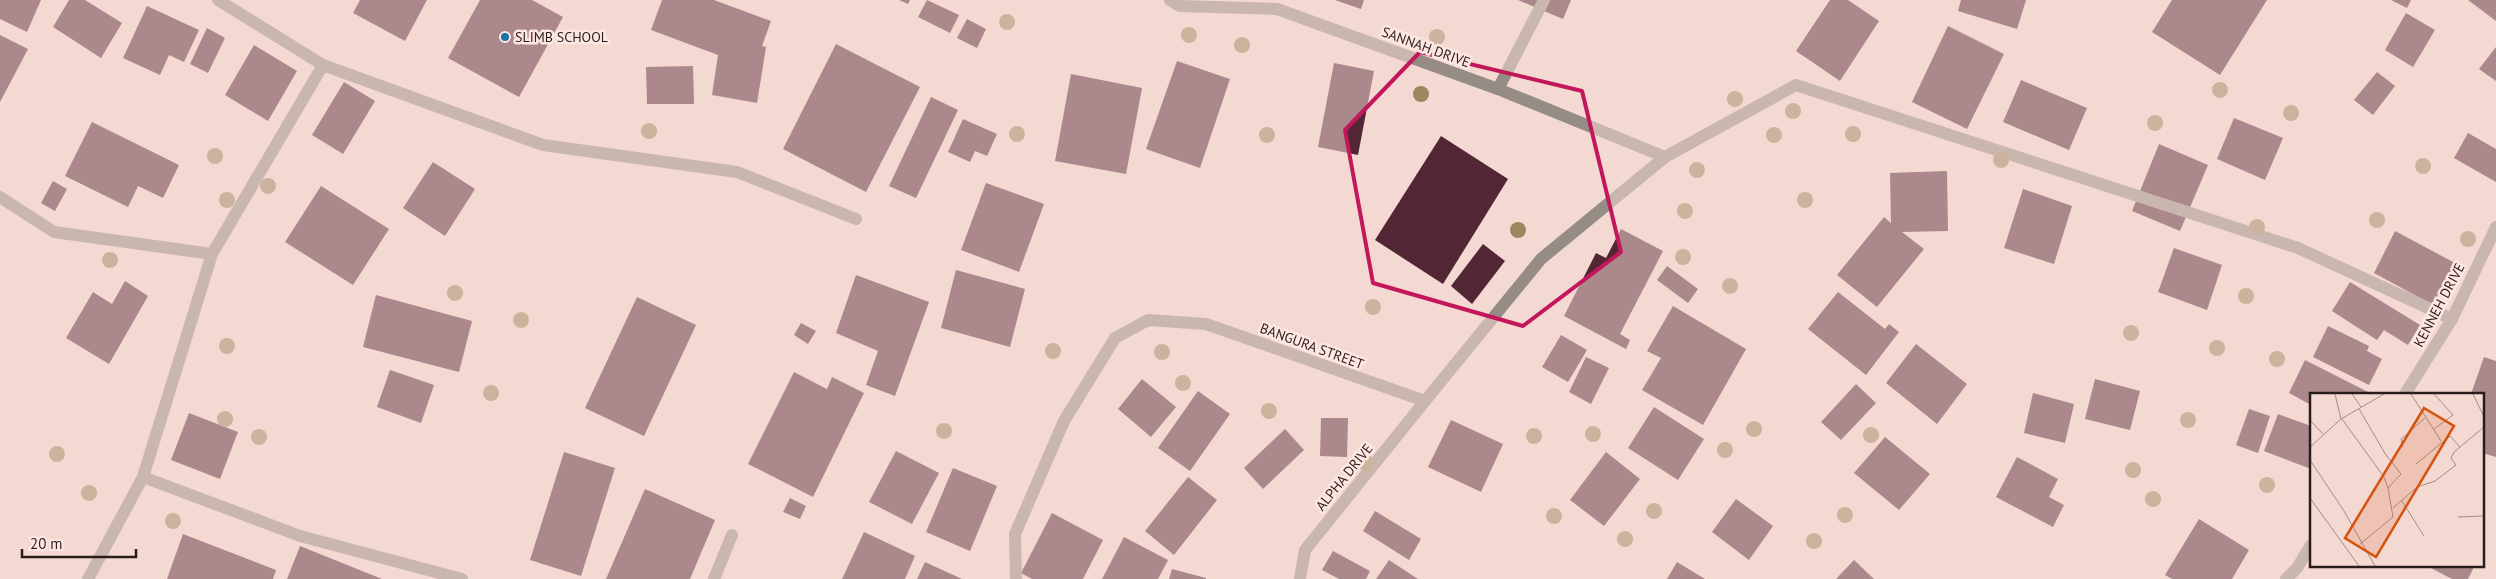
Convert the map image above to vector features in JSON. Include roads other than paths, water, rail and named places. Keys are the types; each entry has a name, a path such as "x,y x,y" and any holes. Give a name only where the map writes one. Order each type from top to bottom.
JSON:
{"street":[{"path":"218,0 323,64 543,145 737,172 856,219"},
{"name":"SANNAH DRIVE","path":"1170,0 1180,6 1277,9 1498,89 1665,157"},
{"path":"1498,89 1544,0"},
{"path":"88,579 143,477 212,254 323,64"},
{"path":"1425,401 1541,259 1665,157 1796,85 2298,248 2452,320"},
{"path":"0,198 54,232 212,254"},
{"name":"KENNEH DRIVE","path":"2406,393 2452,320 2496,227"},
{"name":"BANGURA STREET","path":"1016,579 1015,534 1064,421 1115,338 1148,320 1206,324 1425,401"},
{"name":"ALPHA DRIVE","path":"1300,579 1305,550 1425,401"},
{"path":"143,477 300,536 462,579"},
{"path":"714,579 732,535"},
{"path":"2286,579 2297,568 2310,547"}],"place":[{"name":"SLIMB SCHOOL","path":"505,37"}]}
